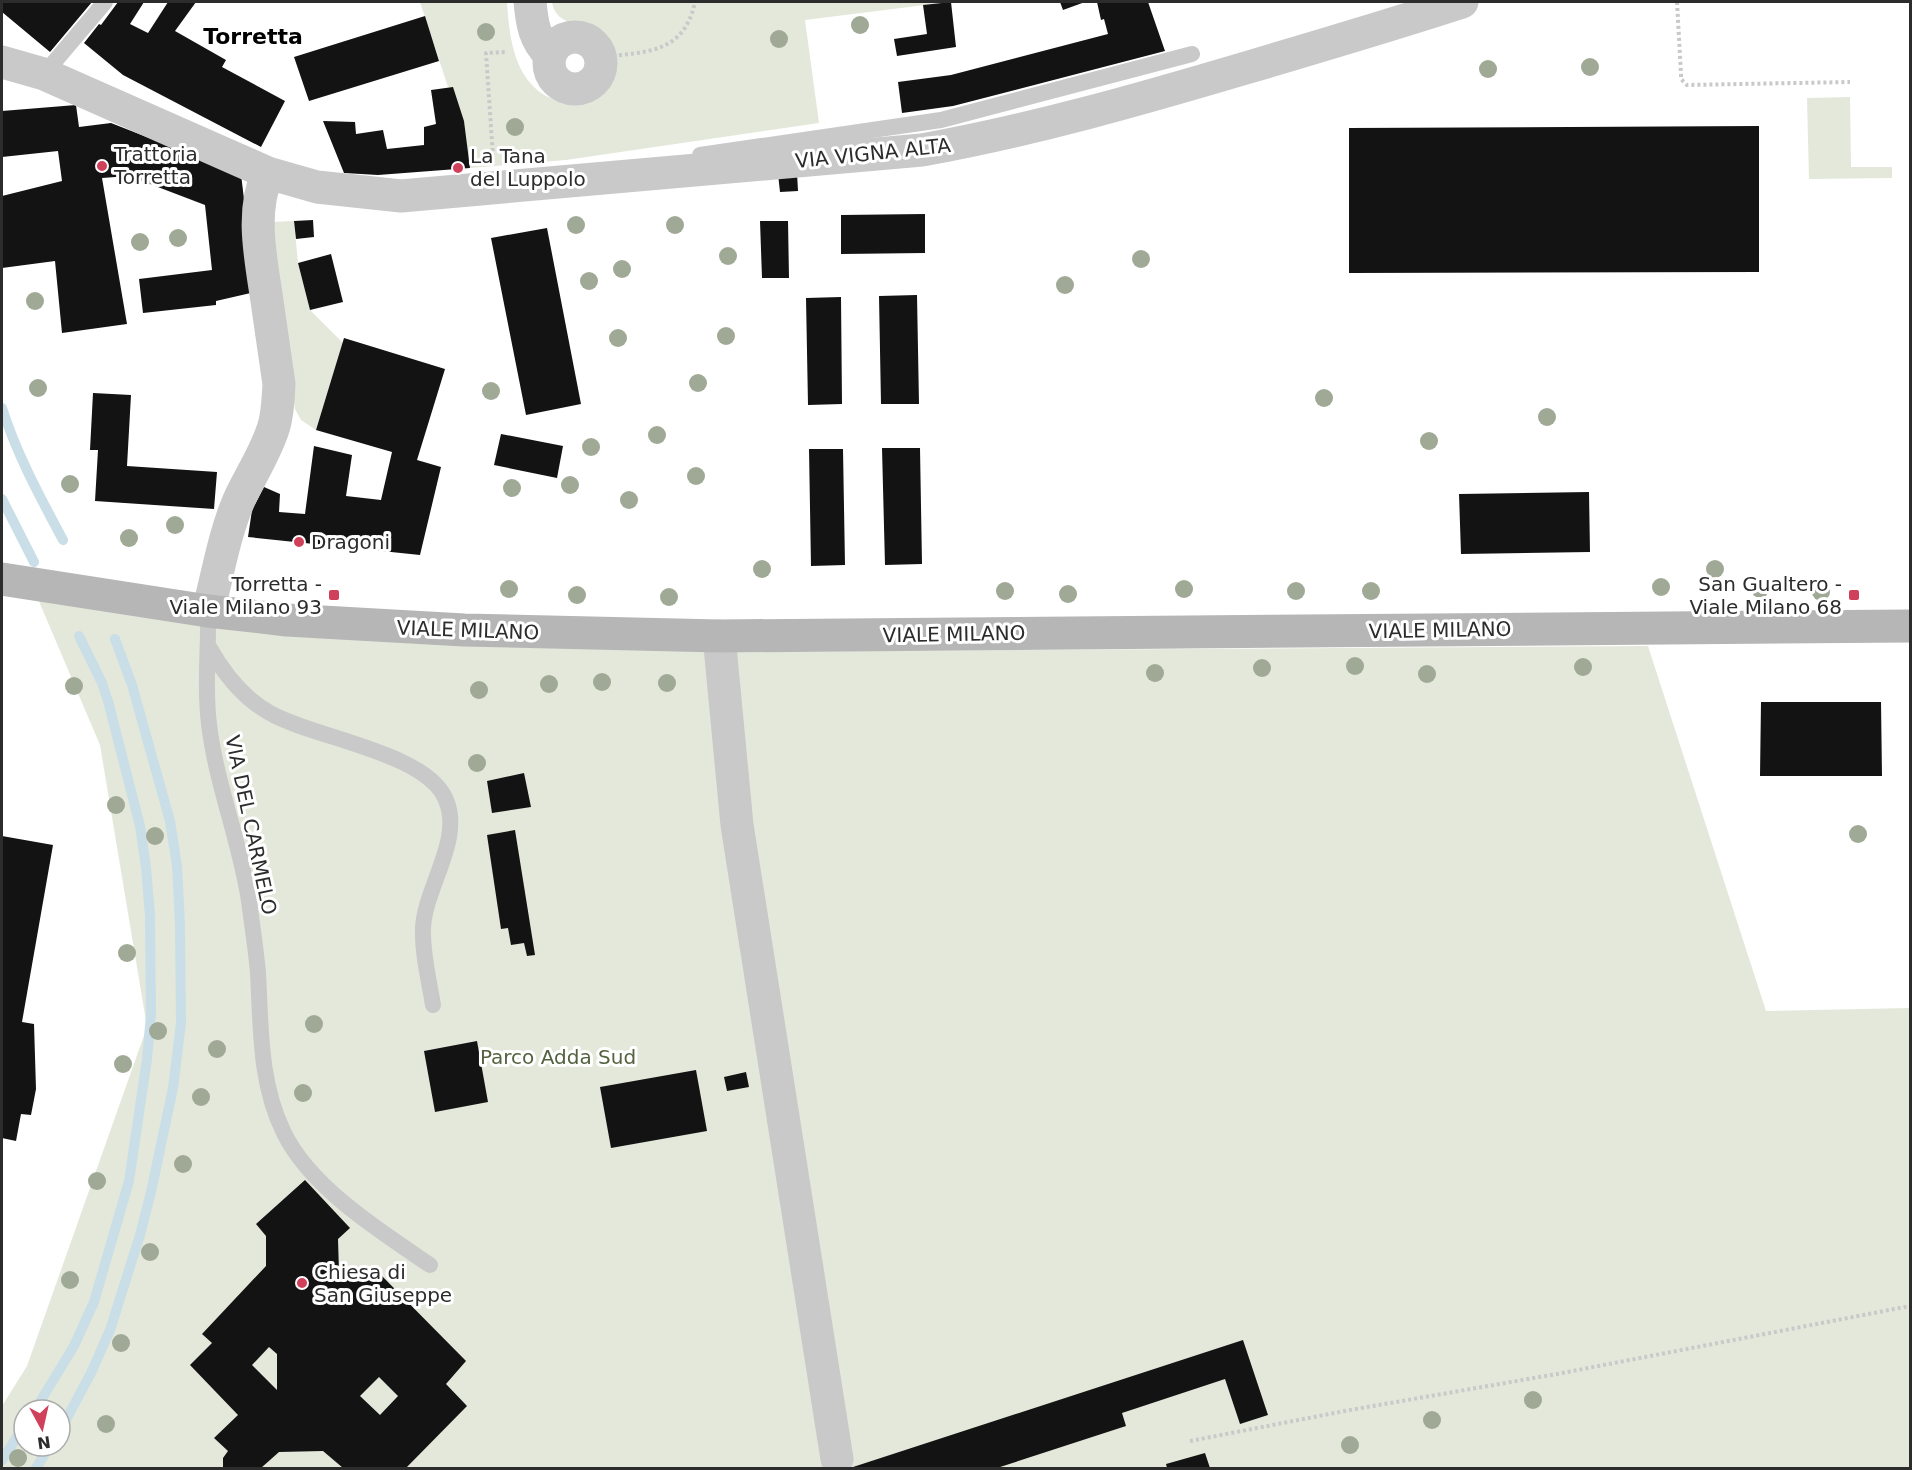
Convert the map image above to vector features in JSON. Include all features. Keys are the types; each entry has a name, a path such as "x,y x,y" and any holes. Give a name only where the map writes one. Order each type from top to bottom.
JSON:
{"street":[{"path":"530,2 535,33 547,52 550,73 555,81 570,90 588,87 600,74 601,57"},
{"name":"VIA VIGNA ALTA","path":"2,62 44,74 268,173 317,187 401,196 922,150 991,138 1182,87 1462,2"},
{"path":"208,611 231,522 268,442 274,427 278,405 279,384 260,250 258,218 262,187 268,173"},
{"name":"VIALE MILANO","path":"2,579 208,611 287,620 464,630 719,636 1911,626"},
{"path":"719,636 737,825 837,1459"}],"lane":[{"path":"44,74 105,2"},
{"path":"575,181 727,150 941,120 1192,54"},
{"name":"VIA DEL CARMELO","path":"208,611 209,647 206,681 209,725 249,898 257,969 262,1048 272,1104 284,1133 298,1157 359,1216 430,1265"},
{"path":"209,647 231,681 270,713 390,757 425,775 438,786 446,800 450,818 450,835 426,909 423,928 433,1005"}],"path":[{"path":"601,57 644,52 675,41 692,16 695,2"},
{"path":"1677,2 1681,74 1683,83 1687,85 1850,82"},
{"path":"491,121 486,53 547,52"},
{"path":"1190,1441 1911,1306"}],"green space":[{"path":"420,2 507,2 513,48 527,79 546,96 571,102 596,96 606,88 613,77 615,63 612,47 605,37 596,31 564,20 556,13 552,2 949,2 805,20 819,123 566,160 470,168 464,121 453,88 448,87"},
{"path":"1850,97 1851,167 1892,167 1892,178 1809,179 1807,98"},
{"path":"294,221 298,263 310,310 343,343 316,430 301,420 295,409 272,248 271,222"},
{"name":"Parco Adda Sud","path":"38,599 711,652 1648,646 1766,1011 1910,1008 1910,1468 2,1468 2,1406 27,1366 147,1027 100,745"}],"building":[{"path":"2,2 92,2 50,52 2,12"},
{"path":"118,2 144,2 130,24 148,33 168,2 196,2 175,31 226,60 222,67 285,101 261,147 123,75 84,43"},
{"path":"951,2 956,47 897,56 894,39 927,34 923,5"},
{"path":"1060,2 1085,2 1063,10"},
{"path":"1097,2 1148,2 1165,51 953,106 902,113 898,82 951,75 1108,34 1104,19 1101,20"},
{"path":"425,16 439,61 309,101 294,57"},
{"path":"453,87 464,121 470,168 378,175 344,173 323,121 355,122 356,134 383,130 387,149 424,145 424,127 436,124 431,90"},
{"path":"76,105 79,127 111,123 241,174 255,292 216,301 216,305 143,313 139,279 212,270 205,205 129,176 102,178 127,324 62,333 55,261 2,268 2,196 62,181 58,151 2,157 2,111"},
{"path":"1759,126 1759,272 1349,273 1349,128"},
{"path":"797,173 798,191 780,192 778,174"},
{"path":"925,214 925,253 841,254 841,215"},
{"path":"313,220 314,237 296,239 294,221"},
{"path":"760,221 788,221 789,278 762,278"},
{"path":"547,228 581,404 526,415 491,238"},
{"path":"331,254 343,302 310,310 298,263"},
{"path":"917,295 919,404 881,404 879,296"},
{"path":"841,297 842,404 808,405 806,298"},
{"path":"344,338 445,369 417,460 441,467 420,555 248,537 252,510 264,487 280,494 279,512 305,514 314,446 352,455 346,496 381,500 392,452 316,430"},
{"path":"93,393 131,395 127,466 217,472 214,509 95,501 98,450 90,450"},
{"path":"501,434 563,446 557,478 494,465"},
{"path":"882,448 920,448 922,564 885,565"},
{"path":"809,449 843,449 845,565 811,566"},
{"path":"1589,492 1590,552 1461,554 1459,494"},
{"path":"1761,702 1881,702 1882,776 1760,776"},
{"path":"524,773 531,807 492,813 487,781"},
{"path":"515,830 535,955 527,956 524,943 511,945 508,928 501,929 487,835"},
{"path":"2,836 53,845 22,1022 34,1024 36,1089 31,1115 21,1114 16,1141 2,1138"},
{"path":"477,1041 488,1102 435,1112 424,1051"},
{"path":"696,1070 707,1131 611,1148 600,1087"},
{"path":"746,1072 749,1087 727,1091 724,1077"},
{"path":"305,1180 350,1228 338,1239 339,1272 379,1273 466,1361 446,1384 467,1406 406,1468 343,1468 323,1451 279,1452 261,1468 223,1468 223,1458 228,1451 214,1438 238,1415 190,1365 212,1343 202,1334 266,1266 266,1236 256,1224","holes":["269,1347 277,1354 277,1390 252,1365","379,1377 398,1396 380,1415 360,1396"]},
{"path":"1243,1340 1268,1415 1240,1424 1225,1379 1122,1413 1126,1426 997,1468 850,1468"},
{"path":"1205,1453 1210,1468 1167,1468 1166,1464"}],"waterway":[{"path":"2,408 22,459 63,540"},
{"path":"2,499 34,562"},
{"path":"42,1398 74,1346 94,1302 129,1181 147,1059 151,1015 150,916 140,826 108,701 102,683 79,636"},
{"path":"72,1409 110,1330 140,1235 173,1088 181,1023 177,866 170,821 132,685 115,639"},
{"path":"2,1460 12,1445"},
{"path":"36,1468 42,1458"}],"place":[{"name":"Trattoria Torretta","path":"102,166"},
{"name":"La Tana del Luppolo","path":"458,168"},
{"name":"Dragoni","path":"299,542"},
{"name":"Torretta - Viale Milano 93","path":"334,595"},
{"name":"San Gualtero - Viale Milano 68","path":"1854,595"},
{"name":"Chiesa di San Giuseppe","path":"302,1283"}],"district":[{"name":"Torretta","path":"253,36"}]}
